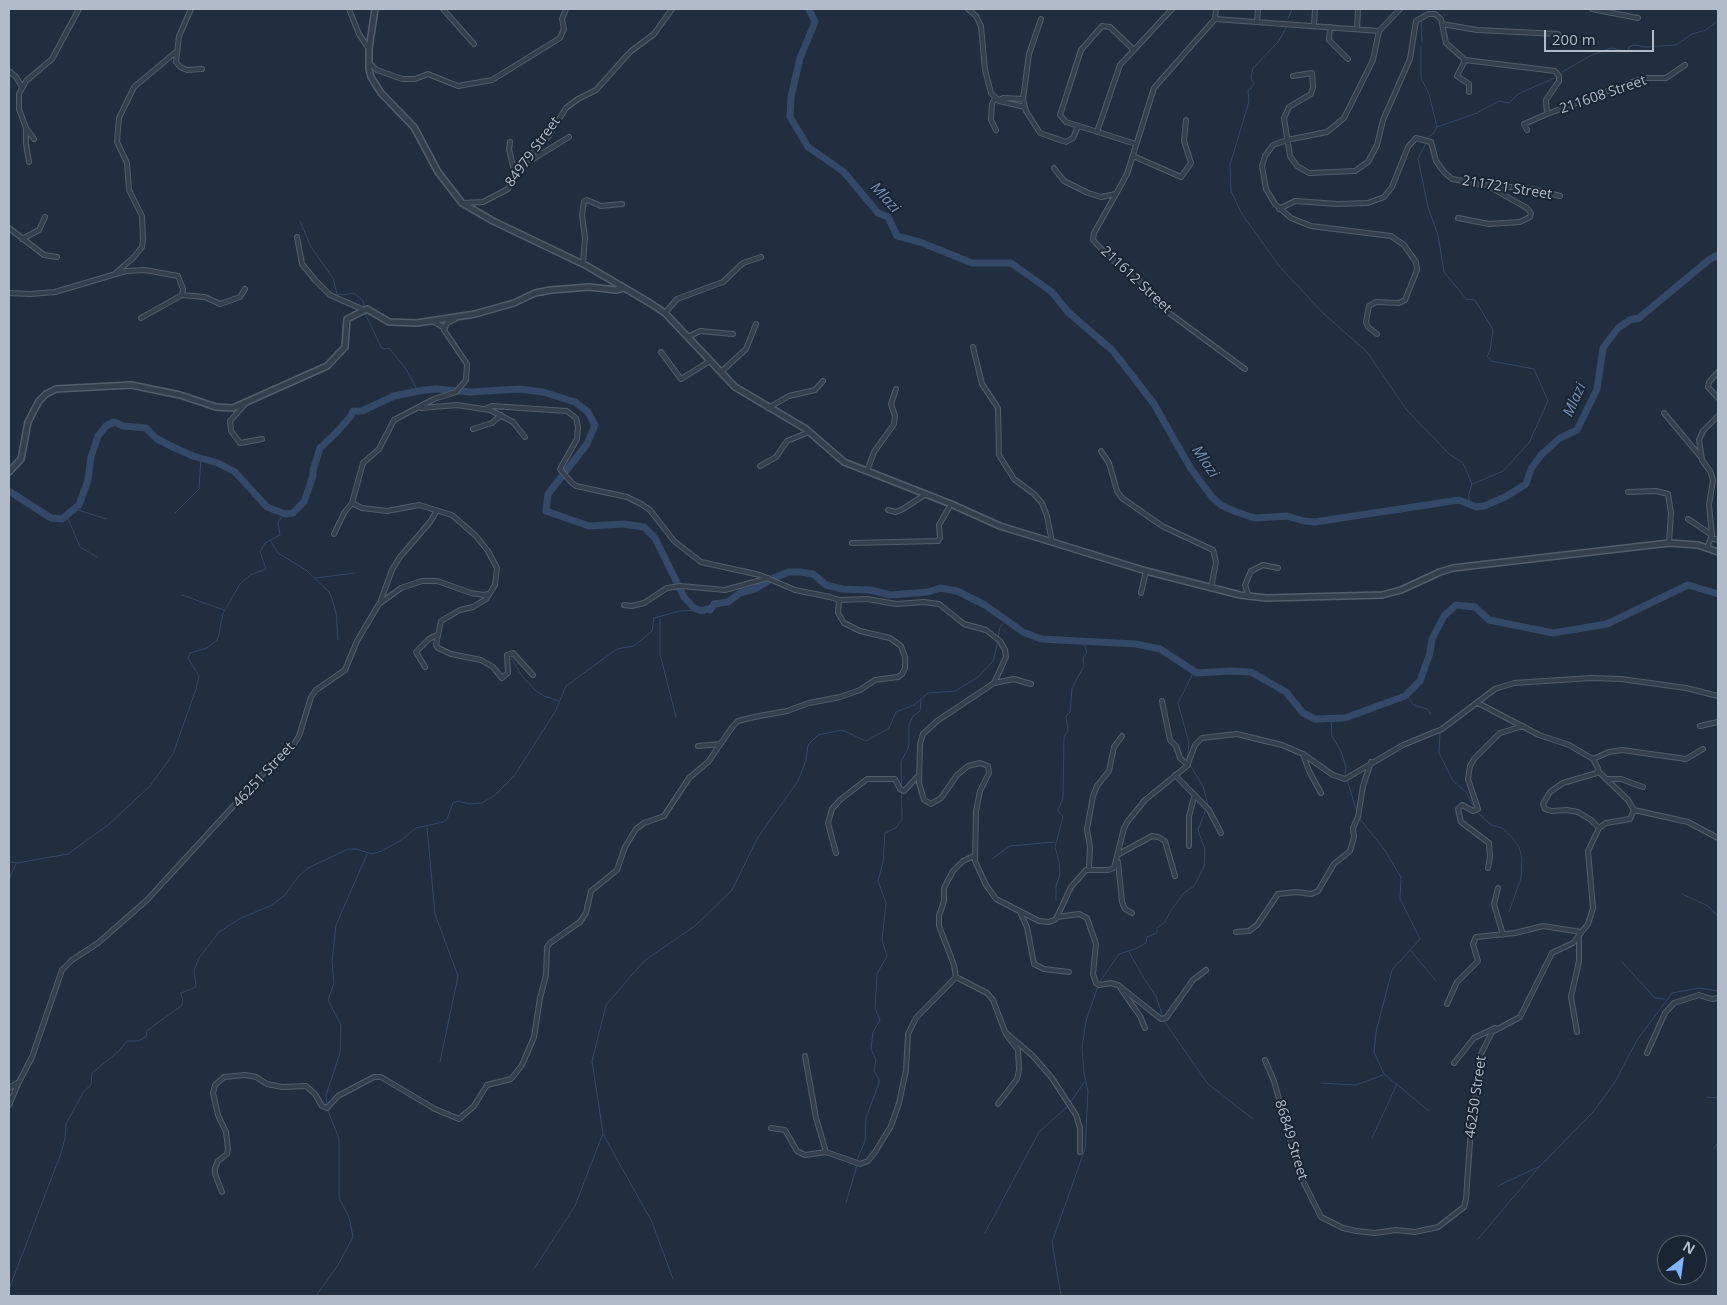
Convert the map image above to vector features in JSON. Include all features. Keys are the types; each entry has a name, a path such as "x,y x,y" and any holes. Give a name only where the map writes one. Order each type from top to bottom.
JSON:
{"street":[{"path":"29,162 26,128 18,102 22,87 30,77 52,59 79,9"},
{"path":"191,9 180,30 176,62 182,69 202,69"},
{"path":"349,9 357,29 369,49"},
{"path":"375,9 368,64 375,86 414,127 438,172 462,203 486,217 582,264 664,313 739,390 809,432 836,457 1012,531 1146,571 1249,597 1382,595 1401,590 1453,568 1669,543 1710,542 1718,540"},
{"path":"443,9 474,44"},
{"path":"368,64 395,78 409,80 428,74 450,84 462,86 498,78 560,38 564,29 562,19 566,9"},
{"name":"84979 Street","path":"462,203 488,201 508,189 524,162 548,137 566,108 578,99 596,90 622,61 654,34 672,9"},
{"path":"968,9 976,16 981,26 985,70 991,93 997,99 1025,107"},
{"path":"1097,132 1117,70 1172,9"},
{"path":"1054,168 1064,180 1088,193 1101,197 1116,194 1127,174 1154,88 1215,19 1216,9"},
{"path":"1257,22 1258,9"},
{"path":"1314,25 1315,9"},
{"path":"1357,29 1358,9"},
{"path":"1377,334 1368,327 1366,322 1369,306 1376,302 1402,302 1410,290 1418,265 1404,245 1391,236 1302,224 1279,208 1266,189 1262,166 1268,150 1287,140 1327,132 1344,118 1373,60 1380,31 1400,9"},
{"path":"1293,76 1312,74 1314,87 1311,94 1289,107 1285,113 1287,140 1293,161 1304,171 1317,174 1344,172 1362,168 1374,152 1383,120 1410,60 1416,22 1424,16 1435,14 1440,9"},
{"path":"1592,9 1638,18"},
{"path":"1435,14 1442,24 1443,38 1446,43 1465,60 1457,76 1470,85 1469,92"},
{"path":"1040,19 1029,54 1024,99 1025,107 1034,126 1045,136 1069,142 1073,138 1078,126"},
{"path":"1215,19 1380,31"},
{"path":"1442,24 1477,30 1558,34"},
{"path":"1134,50 1108,26 1102,26 1081,50 1060,115 1066,122 1136,144"},
{"path":"1330,27 1329,40 1348,58"},
{"path":"116,273 142,247 143,239 142,216 128,185 126,163 117,142 119,118 133,88 176,52"},
{"name":"211608 Street","path":"1465,60 1555,71 1559,78 1546,100 1547,114"},
{"name":"211608 Street","path":"1527,130 1524,124 1547,114 1643,78 1666,78 1685,65"},
{"path":"9,71 16,77 22,87"},
{"path":"997,99 1024,99"},
{"path":"996,130 992,124 991,113 997,99"},
{"path":"1133,156 1181,177 1191,163 1184,141 1186,120"},
{"path":"26,128 34,138"},
{"path":"524,162 533,159 569,137"},
{"name":"211721 Street","path":"1279,208 1295,200 1338,204 1368,203 1384,197 1392,188 1408,147 1416,138 1431,142 1436,161 1448,176 1456,180 1532,189 1560,196"},
{"path":"510,142 509,149 515,175"},
{"path":"1458,218 1489,224 1520,222 1530,217 1531,213 1527,208 1486,185"},
{"name":"211612 Street","path":"1116,194 1094,233 1093,240 1110,258 1136,276 1157,304 1245,369"},
{"path":"582,264 585,238 582,215 584,202 587,200 601,206 622,204"},
{"path":"22,239 39,230 45,217"},
{"path":"9,228 44,255 57,257"},
{"path":"296,236 302,264 315,280 330,295 364,310"},
{"path":"664,313 677,299 724,282 743,262 761,257"},
{"path":"9,293 55,292 89,283 116,273 145,270 176,275 182,285 182,295"},
{"path":"445,328 451,320 542,292 589,287 616,290 624,288"},
{"path":"141,318 182,295 205,297 220,304 240,297 245,289"},
{"path":"9,472 21,459 28,422 39,401 46,394 56,389 131,385 180,395 216,407 233,408 278,386 315,373 327,366 344,350 347,319 364,310 369,309 389,322 410,324 475,314"},
{"path":"334,534 344,512 352,503 354,488 365,459 379,449 394,420 440,397 457,391 466,380 468,368 460,352 446,333 445,328 432,320"},
{"path":"720,372 746,349 756,324"},
{"path":"688,337 700,331 733,334"},
{"path":"973,347 982,384 998,408 1000,455 1014,479 1034,494 1042,503 1047,516 1052,542"},
{"path":"661,352 681,379 710,361"},
{"path":"1718,372 1709,382 1708,387 1718,398"},
{"path":"768,408 789,396 815,390 823,381"},
{"path":"867,471 874,452 894,424 895,416 891,404 896,389"},
{"path":"246,403 230,421 231,430 240,443 262,439"},
{"path":"421,408 457,405 485,409 513,422 524,437"},
{"path":"485,409 492,406 540,410 550,409 567,412 576,418 577,439 560,469 576,486 627,497 641,504 650,510 674,541 701,562 768,578 795,590 839,600 867,599 901,604 924,602 943,606 964,624 989,631 1003,644 1006,657 994,684"},
{"path":"1664,413 1700,456 1713,480 1709,506 1710,542"},
{"path":"473,429 492,423 501,415"},
{"path":"1700,456 1700,437 1718,416"},
{"path":"760,466 776,456 787,441 809,432"},
{"path":"1101,451 1111,468 1118,493 1126,501 1162,526 1213,550 1216,562 1210,588"},
{"path":"1628,492 1656,491 1668,494 1671,513 1669,543"},
{"path":"888,510 896,512 903,510 926,494"},
{"path":"352,503 362,508 387,511 419,505 436,512 449,514 476,536 488,551 497,568 498,575 495,585 486,599 473,607 460,610 441,622 436,642 438,648 451,654 481,660 493,667 499,677 505,677 508,673 507,654 511,652 533,674"},
{"path":"852,543 938,541 940,538 939,525 951,504"},
{"path":"380,603 392,570 400,557 430,522 436,512"},
{"path":"1688,519 1718,551"},
{"path":"1249,597 1245,585 1251,571 1263,565 1278,568"},
{"path":"1140,593 1146,571"},
{"path":"624,605 644,603 667,588 726,590 768,578"},
{"name":"46251 Street","path":"9,1105 32,1057 62,970 72,960 98,943 147,900 272,764 294,744 299,736 312,694 346,670 357,641 380,603 401,588 430,580 474,594 490,593"},
{"path":"222,1192 215,1174 215,1168 228,1149 224,1128 218,1115 213,1093 215,1085 224,1077 245,1075 267,1084 292,1088 306,1086 315,1094 322,1106 326,1108 338,1096 374,1077 381,1077 435,1109 459,1119 474,1106 487,1085 511,1079 522,1065 534,1037 540,998 546,975 547,947 580,922 586,913 591,892 598,884 617,870 625,847 636,829 644,823 664,816 689,778 705,765 738,721 840,697 857,692 876,680 898,677 902,674 905,668 905,657 900,646 890,638 860,631 844,623 838,613 839,600"},
{"path":"425,667 416,652 429,638 437,635"},
{"path":"1132,913 1125,909 1122,902 1118,860 1124,828 1128,820 1145,800 1188,765 1199,740 1224,734 1246,735 1282,745 1303,754 1324,770 1345,779 1371,762 1416,738 1442,730 1495,690 1514,683 1591,678 1649,681 1718,696"},
{"path":"1031,684 1014,679 994,684 925,730 920,742 918,775 922,797 931,804 941,798 957,775 968,766 980,763 988,766 989,773 980,792 976,811 974,856 986,885 993,896 1044,922 1054,921 1071,886 1089,869 1090,847 1087,829 1093,796 1097,786 1109,771 1114,747 1122,736"},
{"path":"1162,701 1170,740 1180,758 1188,765"},
{"path":"1478,703 1539,735 1569,745 1592,759 1598,771 1628,800 1634,810 1688,822 1718,838"},
{"path":"1700,726 1718,722"},
{"path":"1488,868 1490,857 1489,843 1461,822 1458,809 1462,804 1474,811 1478,809 1468,779 1470,766 1474,759 1500,733 1523,726"},
{"path":"698,746 720,744"},
{"path":"1592,759 1609,752 1622,750 1686,759 1703,750"},
{"path":"1303,754 1309,772 1321,793"},
{"path":"1236,932 1246,932 1257,925 1278,894 1296,892 1311,894 1318,891 1334,864 1350,851 1354,837 1353,828 1358,817 1363,786 1371,762"},
{"path":"1598,771 1592,776 1563,783 1550,792 1543,804 1545,809 1550,811 1570,810 1578,812 1591,820 1599,828"},
{"path":"836,853 828,823 832,809 840,800 867,779 895,779 900,789 904,791 918,775"},
{"path":"1175,775 1194,798 1209,810 1221,833"},
{"path":"1606,779 1621,779 1644,787"},
{"path":"1190,846 1189,817 1194,798"},
{"path":"1577,1032 1571,997 1579,961 1580,934 1588,924 1592,912 1588,851 1599,828 1606,823 1630,819 1634,810"},
{"path":"1118,854 1152,836 1158,836 1165,841 1175,876"},
{"path":"956,978 954,964 939,926 939,916 944,901 944,888 953,871 963,861 974,856"},
{"path":"1089,869 1111,870 1118,860"},
{"path":"1498,888 1494,904 1503,935"},
{"path":"1018,910 1027,927 1034,964 1044,969 1069,972"},
{"path":"1057,917 1080,914 1088,918 1096,944 1094,980 1099,985 1111,983 1118,985 1150,1012 1163,1020 1193,980 1206,970"},
{"path":"1447,1004 1457,982 1478,961 1473,948 1474,940 1482,936 1503,935 1543,926 1580,934"},
{"name":"46250 Street","path":"1321,1217 1343,1228 1356,1231 1375,1233 1396,1230 1415,1232 1435,1228 1461,1210 1466,1199 1472,1113 1480,1079 1478,1061 1489,1036 1497,1028 1518,1018 1550,956 1557,949 1573,943 1580,934"},
{"path":"956,978 987,993 993,1000 1004,1032 1018,1050 1019,1070 1017,1079 998,1104"},
{"path":"771,1128 785,1130 796,1151 802,1154 826,1152 860,1164 868,1161 891,1126 899,1103 906,1070 908,1034 916,1018 956,978"},
{"path":"1118,985 1140,1016 1144,1028"},
{"path":"1647,1053 1665,1012 1674,1003 1699,995 1718,1000"},
{"path":"1454,1063 1474,1038 1488,1030 1497,1028"},
{"path":"1004,1032 1043,1066 1062,1092 1076,1116 1080,1128 1080,1152"},
{"path":"805,1056 816,1118 826,1152"},
{"name":"86849 Street","path":"1265,1060 1274,1081 1300,1175 1321,1217"},
{"path":"9,1088 19,1082"}],"waterway":[{"name":"Mlazi","path":"809,9 815,22 800,58 791,97 790,117 808,147 844,172 878,213 888,217 897,236 920,242 972,263 1011,263 1052,292 1068,312 1112,350 1128,370 1154,404 1191,469 1212,497 1221,505 1255,518 1287,516 1315,522 1459,500 1476,507 1484,506 1505,497 1526,484 1531,469 1541,455 1560,438 1577,430 1597,389 1603,348 1618,328 1630,320 1639,318 1710,259 1718,255"},
{"path":"1288,19 1292,9"},
{"path":"1421,20 1422,42"},
{"path":"1562,72 1590,56 1611,48 1628,52 1629,47 1634,45 1646,47 1676,45 1692,34 1706,30 1716,22"},
{"path":"1286,28 1278,42 1253,68 1251,78 1254,84 1248,91 1249,101 1230,165 1231,191 1242,214 1280,267 1323,313 1367,352 1406,409 1449,454 1463,463 1472,484 1469,493 1469,503"},
{"path":"1421,46 1421,78 1429,94 1437,127"},
{"path":"1428,137 1433,134 1437,127 1477,113 1499,101 1509,103 1518,94 1554,78"},
{"path":"1426,143 1418,159 1428,207 1438,235 1444,272 1466,299 1475,300 1493,330 1490,351 1487,356 1491,361 1534,369 1548,401 1529,443 1503,471 1473,484"},
{"path":"300,221 311,247 333,278 337,294 354,293 363,301 364,307"},
{"path":"365,313 381,347 384,349 389,348 406,369 418,391"},
{"path":"9,491 51,518 62,519 79,505 88,480 91,457 98,436 106,426 114,422 123,426 146,428 157,439 175,448 193,456 218,463 235,472 267,507 285,514 293,513 304,502 320,448 335,434 351,416 353,411 362,411 394,396 424,390 437,389 471,392 519,389 543,392 575,402 588,412 595,425 587,444 548,494 546,511 589,526 624,524 644,527 655,538 684,597 694,608 702,611 710,610 714,604 728,602 740,593 755,589 770,580"},
{"path":"175,513 199,489 201,458"},
{"path":"75,509 106,519"},
{"path":"9,862 17,863 68,854 108,825 150,786 173,754 196,689 199,676 188,658 190,653 207,648 218,639 223,613 240,584 250,575 266,569 260,552 265,543 280,535 278,522 284,514"},
{"path":"67,516 80,547 97,557"},
{"path":"270,540 278,553 306,570 330,593 336,613 338,640"},
{"path":"771,579 789,572 801,572 813,574 826,585 842,589 870,590 890,595 928,592 940,588 957,591 985,605 1023,632 1041,639 1136,644 1160,649 1197,673 1251,672 1286,692 1303,713 1315,719 1345,718 1405,696 1420,681 1430,653 1432,639 1444,616 1456,605 1475,607 1489,620 1553,633 1607,624 1688,585 1718,594"},
{"path":"316,578 355,573"},
{"path":"182,595 224,610"},
{"path":"9,1289 60,1156 65,1139 66,1124 84,1091 91,1085 92,1073 119,1051 127,1041 138,1041 146,1037 147,1031 181,1006 183,1002 181,993 196,987 194,970 199,958 219,932 241,918 270,906 285,895 298,877 308,868 348,849 356,849 372,854 382,851 401,840 416,828 443,822 447,819 453,803 458,801 469,804 482,803 494,796 514,776 555,712 566,686 617,649 634,646 652,631 654,618 680,611 699,610"},
{"path":"660,618 660,654 676,717"},
{"path":"998,637 1000,627 1006,620"},
{"path":"534,1269 575,1206 603,1133 592,1061 606,1005 644,961 696,925 732,890 758,837 798,781 806,760 808,745 818,735 842,730 866,741 889,728 896,712 914,705 928,693 955,691 978,677 993,661 998,642"},
{"path":"1056,900 1056,886 1060,874 1055,847 1063,817 1058,810 1063,798 1064,737 1068,731 1066,716 1070,712 1072,688 1084,666 1083,658 1087,652 1083,642"},
{"path":"511,658 522,676 535,690 544,696 559,701"},
{"path":"1187,761 1189,743 1178,703 1194,672"},
{"path":"1406,694 1414,705 1427,709 1431,714"},
{"path":"857,1160 865,1141 866,1118 879,1083 879,1079 874,1071 876,1060 871,1049 873,1032 880,1020 875,1008 877,974 887,956 882,940 886,903 878,881 883,862 885,833 896,828 902,819 901,762 909,746 909,725 913,716 920,711 921,700"},
{"path":"1331,718 1332,736 1341,751 1346,767 1345,774"},
{"path":"1440,732 1439,753 1453,781 1466,792 1475,809"},
{"path":"1190,765 1203,786 1208,806"},
{"path":"1347,780 1357,812"},
{"path":"1099,983 1119,954 1146,943 1147,937 1157,933 1157,928 1165,922 1183,894 1194,886 1204,867 1205,850 1198,830 1206,809"},
{"path":"1477,812 1491,825 1502,828 1519,847 1522,859 1521,878 1509,912"},
{"path":"1359,818 1384,849 1401,877 1400,899 1420,939 1392,970 1376,1032 1374,1052 1384,1074 1429,1111"},
{"path":"427,827 435,914 458,976 440,1062"},
{"path":"992,859 1010,846 1054,842"},
{"path":"316,1296 338,1265 353,1237 349,1217 339,1198 339,1139 327,1108 326,1095 340,1053 341,1025 328,1000 334,983 332,961 336,925 367,854"},
{"path":"9,879 16,864"},
{"path":"1682,894 1708,906 1718,916"},
{"path":"1411,951 1436,981"},
{"path":"1129,952 1156,996 1163,1017"},
{"path":"1622,962 1655,998 1665,999"},
{"path":"1061,1296 1052,1242 1085,1149 1088,1091 1082,1048 1086,1021 1098,986"},
{"path":"1498,1186 1540,1166 1593,1112 1615,1082 1637,1040 1672,993 1699,988 1718,991"},
{"path":"1164,1021 1208,1084 1253,1119"},
{"path":"1321,1083 1356,1085 1383,1075"},
{"path":"1070,1103 1085,1081"},
{"path":"1372,1138 1397,1084"},
{"path":"1707,1097 1718,1098"},
{"path":"985,1233 1039,1132 1068,1106"},
{"path":"603,1134 652,1222 673,1279"},
{"path":"1714,1149 1718,1142"},
{"path":"846,1203 857,1165"},
{"path":"1478,1239 1539,1167"}]}
